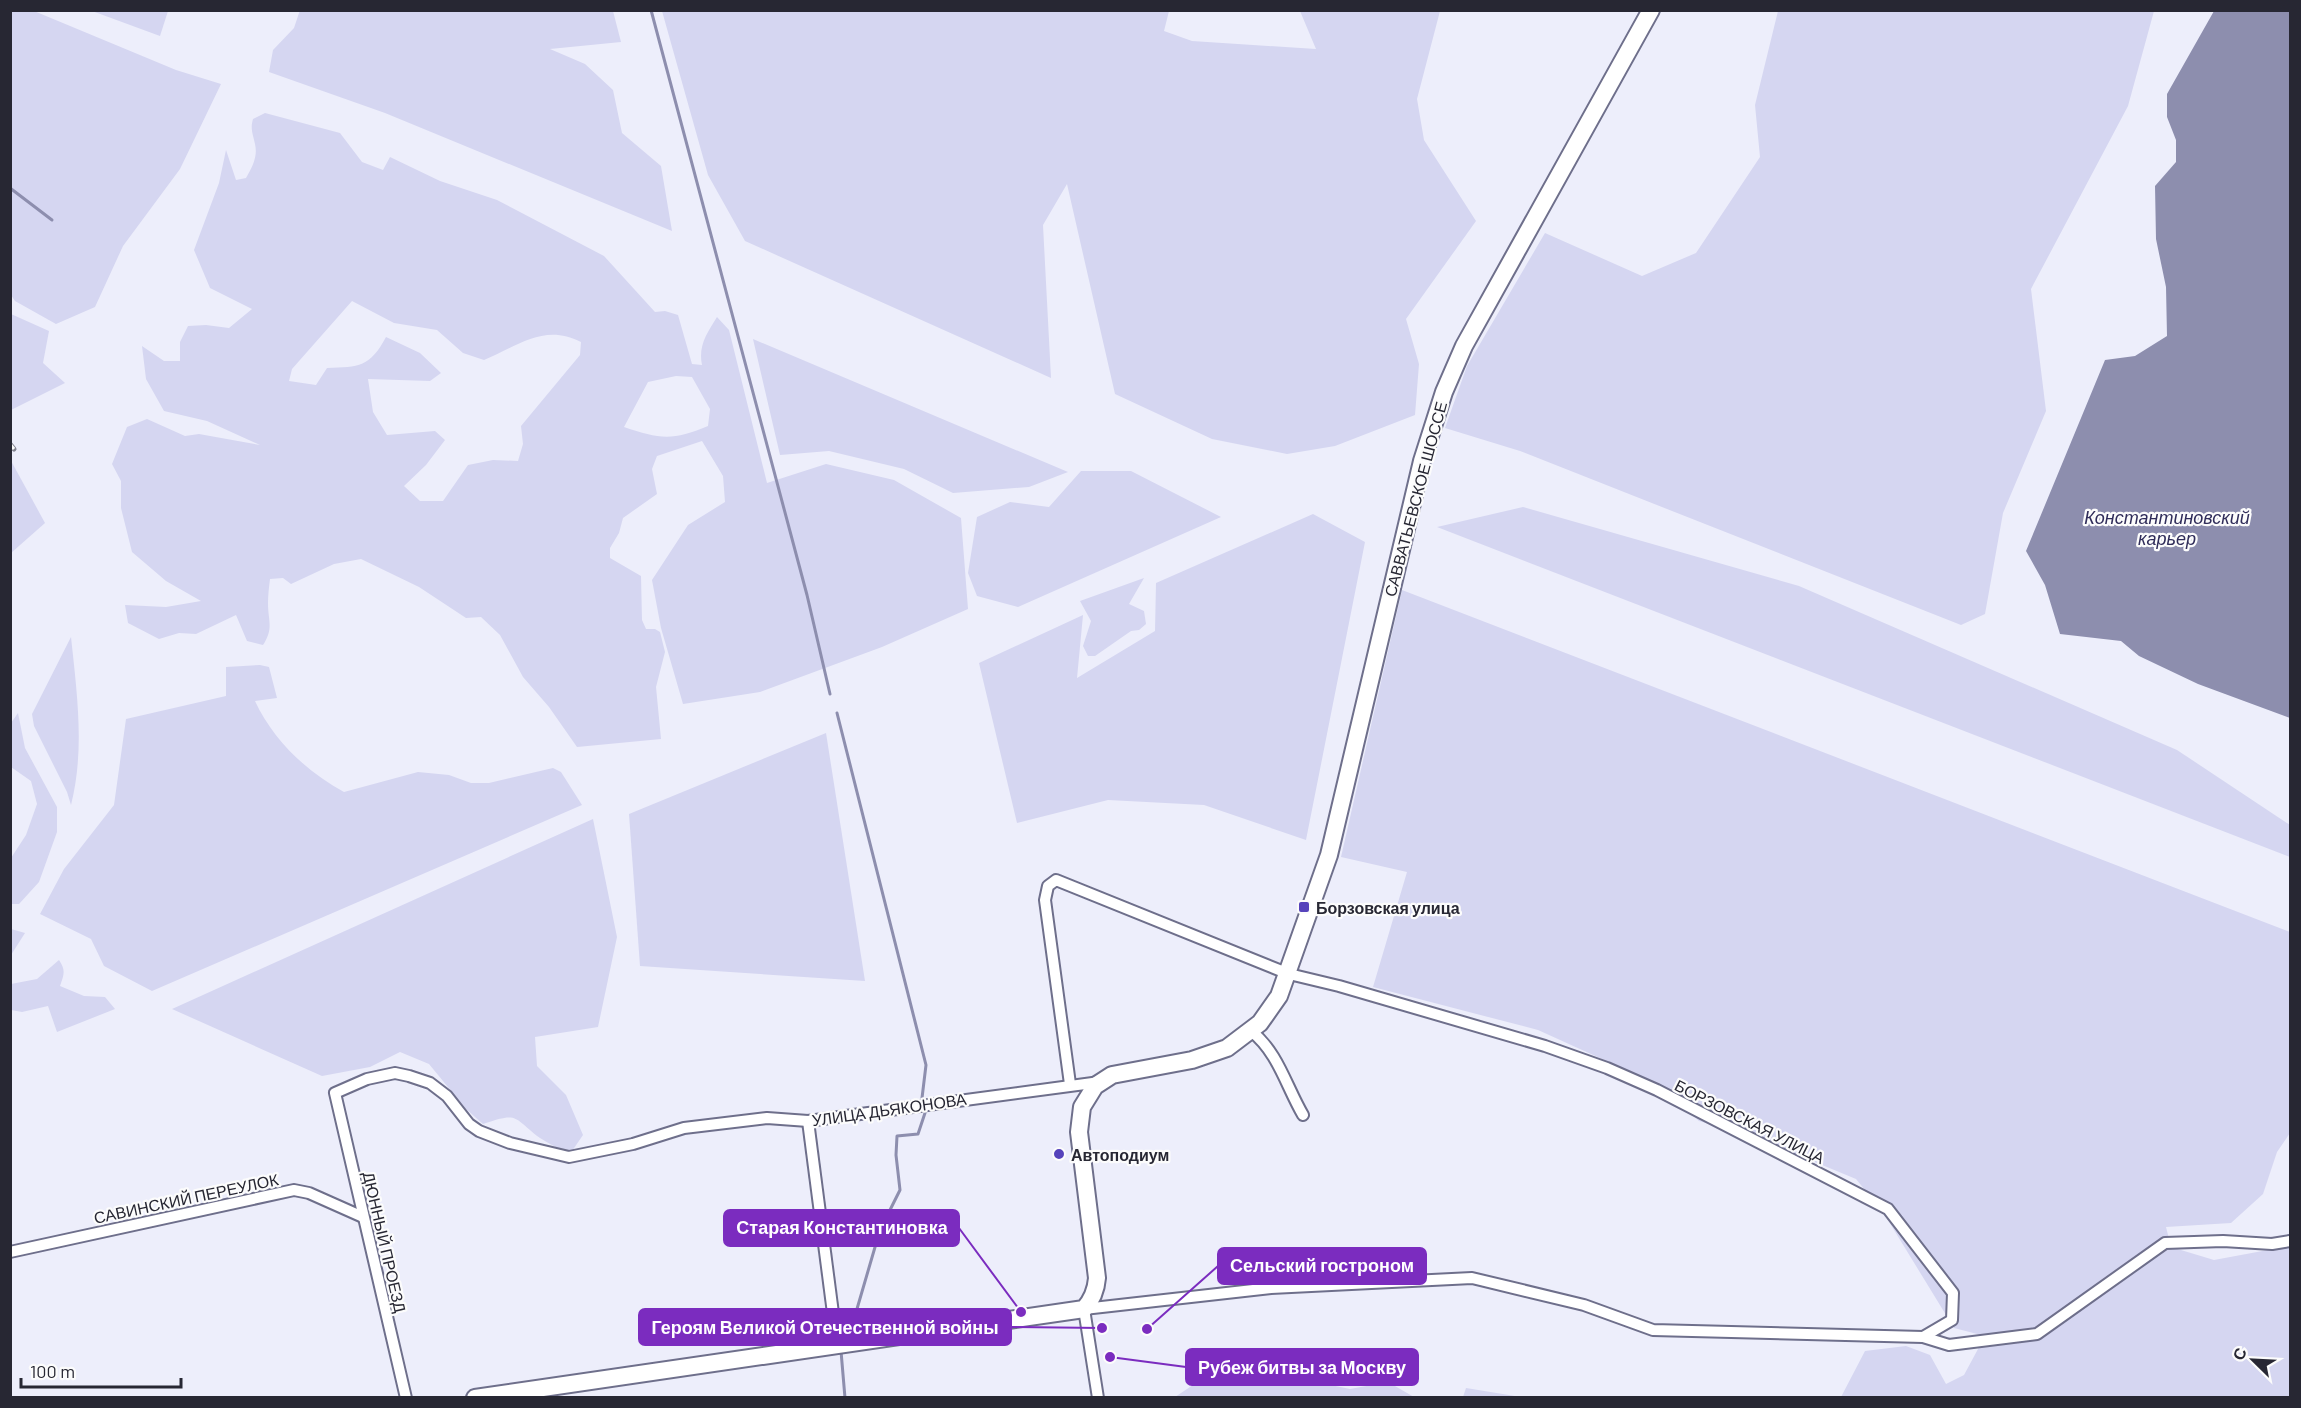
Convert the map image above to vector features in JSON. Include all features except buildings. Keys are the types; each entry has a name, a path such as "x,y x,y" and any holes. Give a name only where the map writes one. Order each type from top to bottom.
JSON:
{"main road":[{"name":"САВВАТЬЕВСКОЕ ШОССЕ","path":"1289,974 1329,855 1420,472 1443,392 1464,346 1651,10"},
{"name":"УЛИЦА ДЬЯКОНОВА","path":"1100,1082 1116,1073 1206,1057 1227,1048 1251,1031 1274,1005 1289,974"},
{"path":"475,1398 1084,1309 1094,1295 1097,1278 1079,1126 1084,1102 1100,1082"}],"street":[{"name":"БОРЗОВСКАЯ УЛИЦА","path":"1070,1084 1046,900 1050,883 1056,880 1289,974 1350,989 1545,1046 1607,1068 1657,1090 1888,1209 1953,1293 1952,1320 1923,1337"},
{"path":"1251,1031 1272,1051 1287,1088 1303,1115"},
{"name":"УЛИЦА ДЬЯКОНОВА","path":"335,1093 367,1079 395,1073 409,1076 430,1083 447,1096 469,1124 479,1131 510,1143 569,1157 633,1144 684,1128 767,1118 808,1121 1070,1084 1100,1082"},
{"name":"ДЮННЫЙ ПРОЕЗД","path":"335,1093 406,1398"},
{"path":"808,1121 837,1344"},
{"name":"САВИНСКИЙ ПЕРЕУЛОК","path":"10,1252 294,1190 309,1193 363,1218"},
{"path":"1098,1398 1084,1309 1271,1288 1472,1278 1584,1305 1653,1329 1923,1337 1949,1345 2037,1334 2165,1243 2223,1241 2272,1244 2290,1241"}],"shaded area":[{"path":"11,10 34,11 176,70 221,84 180,169 123,246 95,307 56,324 15,301 11,295"},
{"path":"300,10 613,11 621,42 550,49 585,64 613,90 622,133 661,166 672,231 385,113 269,72 273,50 294,28"},
{"path":"92,11 168,11 160,36"},
{"path":"662,11 1169,11 1164,31 1192,41 1316,49 1300,11 1440,11 1417,99 1424,140 1476,221 1406,319 1419,364 1415,415 1335,446 1287,454 1212,439 1115,394 1067,184 1043,225 1051,378 745,241 708,175"},
{"path":"1778,11 2154,11 2128,106 2031,289 2046,411 2003,513 1985,614 1961,625 1520,451 1445,428 1467,366 1545,233 1642,276 1696,253 1760,157 1755,105"},
{"path":"265,113 340,133 362,162 383,170 390,157 440,181 497,200 604,256 655,312 665,311 678,315 692,364 702,365 702,346 717,317 729,330 767,483 826,464 894,480 961,518 968,609 882,647 760,692 683,704 661,628 652,580 688,525 725,502 723,476 702,441 657,456 652,469 657,494 623,518 619,533 610,548 610,558 641,576 642,620 646,629 655,629 660,632 665,652 656,687 661,739 577,747 549,707 523,677 500,635 481,617 466,618 419,587 361,559 334,564 291,584 283,578 270,579 268,603 270,624 263,645 247,641 236,615 196,634 179,633 159,639 128,623 125,605 166,607 201,601 166,581 132,552 121,508 121,481 112,464 127,427 147,419 185,436 199,434 260,445 207,421 164,411 146,379 142,346 164,361 180,361 180,342 188,326 206,325 229,328 252,309 210,288 194,250 219,183 226,150 236,180 246,178 252,166 256,153 252,129 253,119","holes":["352,301 394,323 437,330 463,353 484,360 531,339 555,335 581,342 580,355 521,426 523,444 518,461 493,460 468,465 443,501 420,501 404,486 426,465 445,440 435,431 387,435 373,412 368,379 430,381 441,373 420,353 386,337 369,360 356,366 327,368 316,385 289,381 292,369","676,376 692,377 710,409 708,426 685,434 666,437 624,427 648,382"]},
{"path":"11,314 49,331 43,363 65,383 11,410"},
{"path":"753,339 1068,472 1029,487 953,493 904,469 829,451 780,455"},
{"path":"10,459 45,523 11,553 10,553"},
{"path":"1081,471 1131,471 1221,517 1018,607 977,596 968,573 977,517 1010,502 1049,507"},
{"path":"1523,507 1799,586 2177,750 2290,825 2290,857 1437,527"},
{"path":"1313,514 1365,542 1306,840 1204,805 1108,800 1017,823 979,663 1083,615 1077,678 1155,631 1156,583"},
{"path":"1144,578 1129,604 1144,611 1146,624 1139,630 1131,631 1095,656 1088,656 1083,646 1091,621 1080,601"},
{"path":"1402,590 2290,932 2290,1133 2277,1152 2263,1194 2231,1223 2166,1227 2171,1247 2214,1260 2290,1246 2290,1397 1841,1397 1865,1351 1906,1346 1930,1355 1946,1384 1964,1375 1985,1336 1954,1328 1883,1212 1856,1179 1759,1139 1699,1121 1655,1083 1538,1030 1373,987 1407,872 1341,857"},
{"path":"71,637 79,742 71,805 67,792 34,726 32,714"},
{"path":"260,665 269,667 277,698 255,701 271,729 304,765 344,792 418,772 449,775 471,783 489,783 553,768 561,772 582,805 152,991 104,966 91,939 40,914 64,869 114,805 126,719 226,696 226,667"},
{"path":"18,713 25,748 57,807 57,832 39,882 19,904 11,904 11,858 26,835 37,804 31,781 11,767 11,723"},
{"path":"826,733 865,981 640,966 629,814"},
{"path":"593,819 617,937 598,1027 535,1037 537,1066 566,1095 583,1135 570,1154 540,1138 520,1121 510,1117 483,1124 466,1109 429,1064 400,1052 370,1067 322,1076 172,1009"},
{"path":"10,929 25,933 11,955"},
{"path":"59,960 64,973 60,986 84,996 105,997 115,1009 57,1032 48,1006 22,1012 11,1010 11,984 37,979"},
{"path":"1297,1378 1350,1389 1388,1382 1414,1397 1175,1397 1202,1379 1243,1386"},
{"path":"1466,1388 1521,1397 1463,1397"}],"water":[{"name":"Константиновский карьер","path":"2214,11 2290,11 2290,718 2198,684 2139,656 2121,641 2060,634 2045,585 2026,551 2105,360 2135,356 2167,336 2166,287 2156,239 2155,186 2176,162 2176,140 2167,117 2167,94"}],"waterway":[{"path":"651,10 807,595 830,694"},
{"path":"10,188 52,220"},
{"path":"837,713 926,1065 922,1098"},
{"path":"852,1326 880,1230 900,1190 896,1155 897,1136 918,1134 925,1113"},
{"path":"841,1351 845,1398"}],"railway":[{"path":"10,444 14,449"}],"place":[{"name":"Борзовская улица","path":"1304,907"},
{"name":"Автоподиум","path":"1059,1154"},
{"name":"Старая Константиновка","path":"1021,1312"},
{"name":"Героям Великой Отечественной войны","path":"1102,1328"},
{"name":"Сельский гостроном","path":"1147,1329"},
{"name":"Рубеж битвы за Москву","path":"1110,1357"}]}
